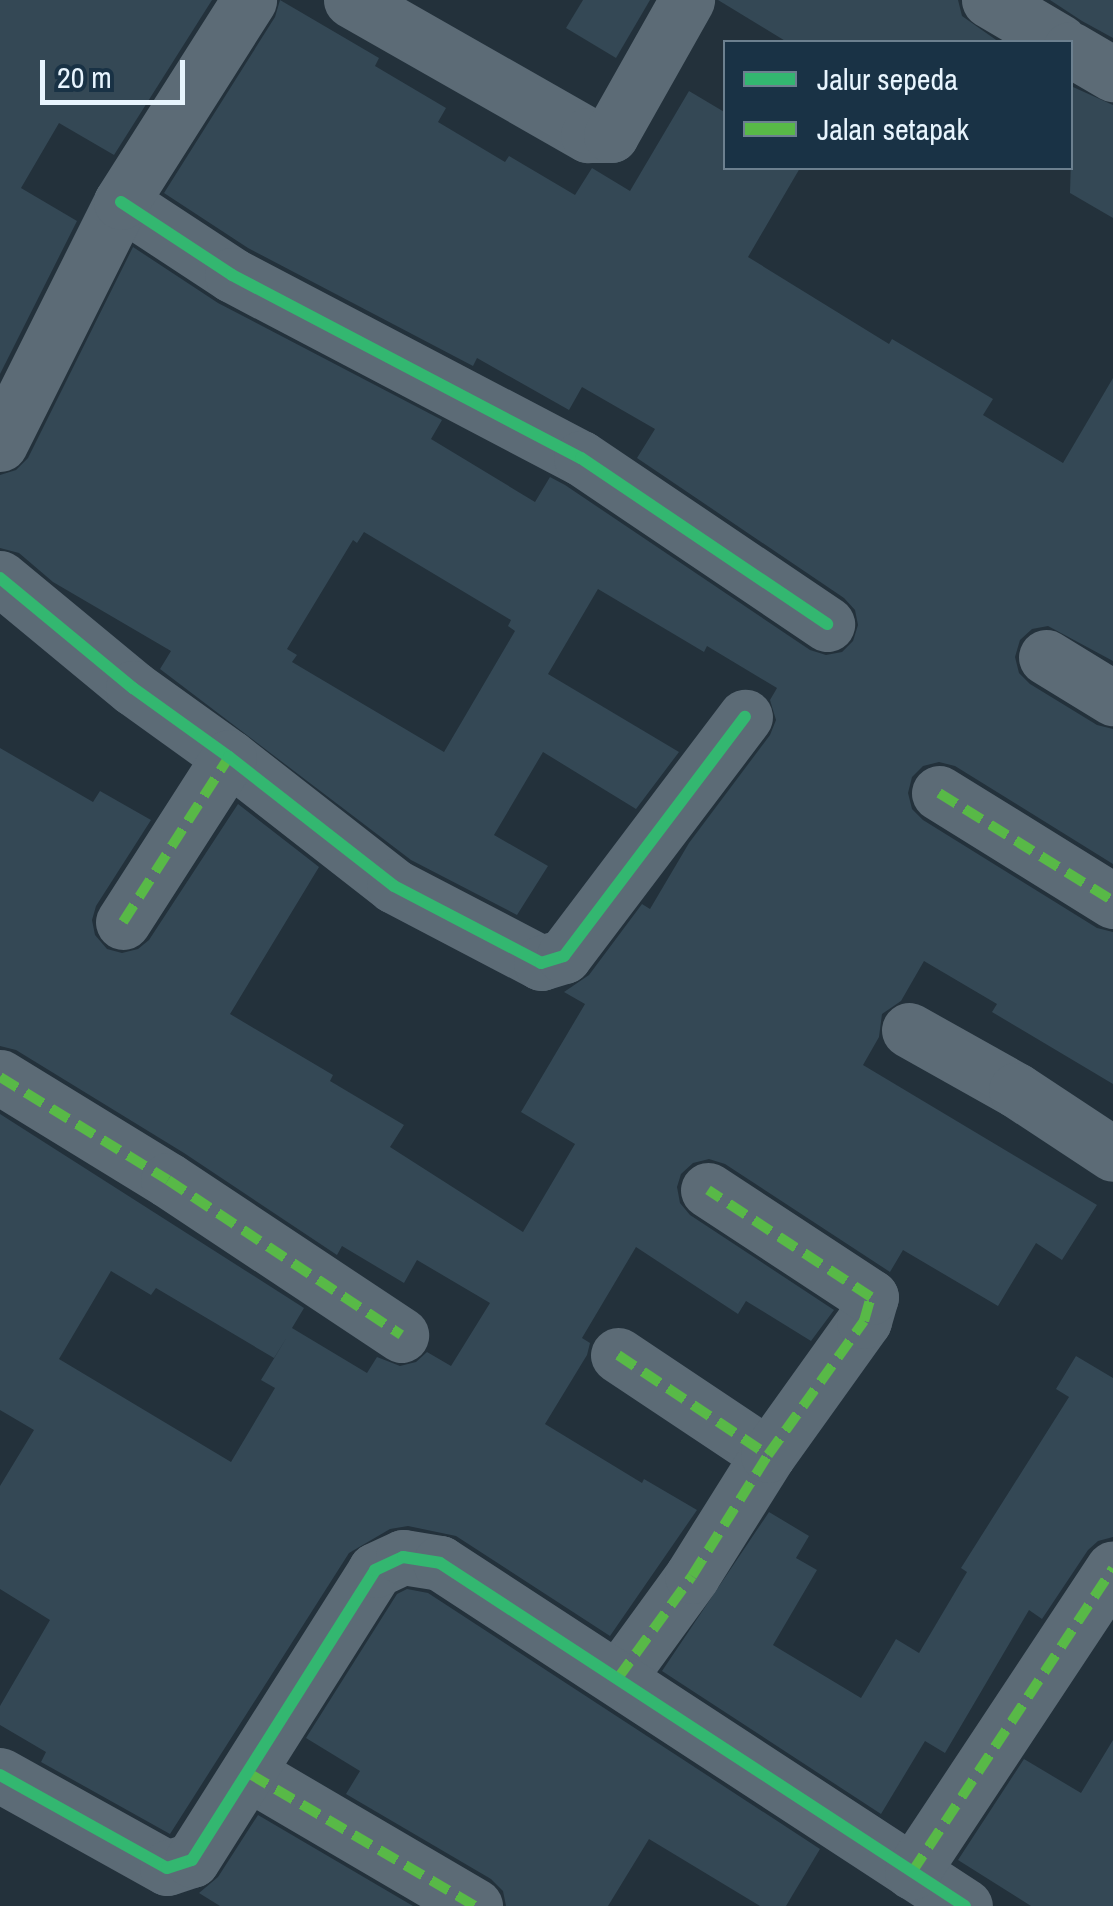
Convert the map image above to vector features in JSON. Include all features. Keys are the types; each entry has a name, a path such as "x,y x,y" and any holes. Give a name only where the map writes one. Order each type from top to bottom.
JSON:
{"street":[{"path":"0,444 122,202 249,0"},
{"path":"352,0 588,135 611,134 687,0"},
{"path":"988,0 1057,40"},
{"path":"1073,50 1113,74"},
{"path":"122,202 232,275 582,458 828,624"},
{"path":"0,578 133,688 230,757 394,886 541,964 564,956 745,717"},
{"path":"1046,657 1113,698"},
{"path":"124,922 230,757"},
{"path":"939,794 1113,901"},
{"path":"909,1030 1016,1090 1112,1151"},
{"path":"0,1077 168,1180 401,1335"},
{"path":"618,1678 692,1576 768,1456 864,1321 870,1297 708,1190"},
{"path":"618,1355 768,1456"},
{"path":"0,1775 167,1868 192,1860 250,1774 375,1570 404,1558 440,1563 965,1906"},
{"path":"912,1872 1113,1568"},
{"path":"250,1774 475,1906"}],"building":[{"path":"0,0 212,0 114,155 59,123 21,188 77,221 0,374"},
{"path":"280,0 379,58 375,66 446,108 438,122 505,162 509,156 575,195 592,168 630,191 689,91 723,111 723,170 799,170 748,257 889,344 892,339 993,399 983,415 1063,463 1113,378 1113,661 1048,626 1032,629 1020,640 1015,657 1019,673 1030,684 1097,725 1113,729 1113,864 955,766 939,762 923,766 912,777 908,793 912,809 923,820 1097,928 1113,932 1113,1084 992,1012 997,1004 924,961 901,1001 882,1014 879,1037 863,1065 1097,1205 1062,1260 1036,1243 998,1306 903,1250 890,1272 725,1164 709,1159 693,1163 681,1174 677,1187 680,1203 690,1215 834,1310 811,1341 746,1301 738,1314 636,1247 582,1338 590,1343 587,1355 545,1424 642,1483 644,1479 697,1510 610,1636 456,1536 408,1526 390,1529 349,1553 170,1834 41,1762 46,1752 0,1725 0,1706 50,1620 0,1589 0,1486 34,1430 0,1410 0,1114 304,1308 292,1328 367,1373 377,1357 400,1366 416,1362 427,1352 451,1366 490,1303 417,1260 404,1283 342,1246 337,1255 184,1153 16,1050 0,1046 0,748 93,802 100,791 151,820 96,906 92,920 95,935 107,949 122,953 138,949 149,940 238,804 319,867 230,1014 333,1075 330,1081 404,1125 390,1147 523,1232 575,1144 521,1112 585,1004 564,992 589,975 642,904 650,909 689,843 770,735 776,720 770,700 777,688 707,646 704,652 598,589 548,674 679,752 636,809 543,752 494,835 548,866 517,915 411,860 160,669 171,651 53,582 19,553 0,548 0,475 16,470 28,458 133,247 218,303 442,420 431,439 535,502 550,477 565,485 810,650 826,655 842,652 853,641 858,625 855,610 844,598 637,458 655,429 582,387 569,410 477,358 473,366 248,248 164,193 275,17","holes":["364,532 511,620 508,626 515,631 444,752 292,662 297,655 287,649 353,540 357,543","111,1271 151,1295 156,1288 274,1358 287,1337 261,1380 275,1388 231,1462 59,1359"]},
{"path":"583,0 650,0 616,58 566,28"},
{"path":"718,0 958,0 962,16 996,40 784,40"},
{"path":"1050,0 1113,0 1113,38 1082,21"},
{"path":"1073,87 1113,105 1113,218 1070,193"},
{"path":"1076,1356 1113,1378 1113,1537 1098,1541 1088,1550 1042,1619 1029,1610 945,1753 925,1741 881,1814 662,1671 769,1512 809,1536 796,1558 817,1570 773,1645 861,1698 896,1639 919,1653 967,1572 961,1568 1069,1397 1056,1389"},
{"path":"407,1589 428,1593 820,1849 786,1906 760,1906 649,1839 608,1906 506,1906 503,1891 491,1879 346,1794 360,1771 306,1738 397,1594"},
{"path":"1113,1740 1113,1906 1031,1906 958,1860 1024,1759 1081,1793"},
{"path":"258,1815 413,1906 220,1906 199,1893 218,1877"}],"marked path":[{"path":"123,922 229,757"},
{"path":"939,793 1113,901"},
{"path":"0,1077 168,1180 401,1335"},
{"path":"618,1678 692,1576 768,1455 864,1321 871,1297 708,1190"},
{"path":"618,1355 768,1455"},
{"path":"912,1872 1113,1568"},
{"path":"250,1774 475,1906"}],"cycle path":[{"path":"121,202 232,275 581,458 827,624"},
{"path":"0,578 133,688 229,757 394,886 541,963 564,956 745,717"},
{"path":"0,1775 167,1868 192,1860 375,1570 403,1557 440,1563 965,1906"}]}
